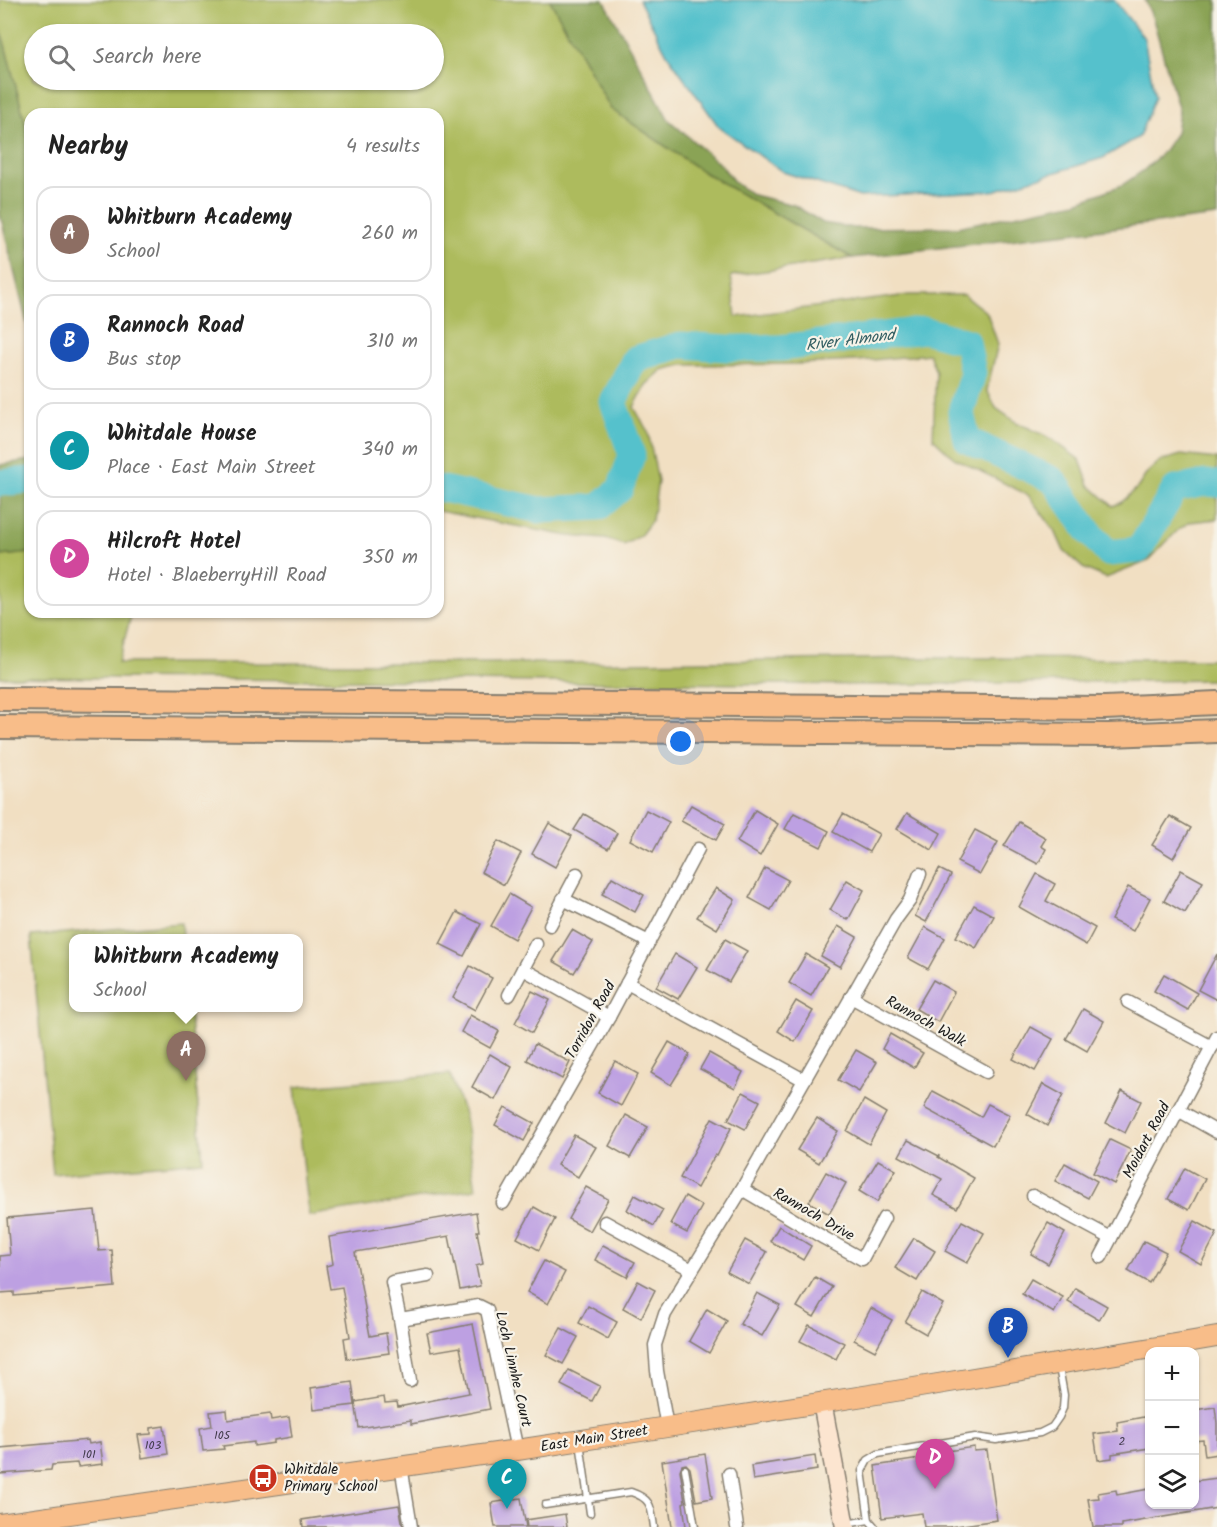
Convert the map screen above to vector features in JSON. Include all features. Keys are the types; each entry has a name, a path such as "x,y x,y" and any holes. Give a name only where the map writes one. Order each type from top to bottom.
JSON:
{"highway":[{"path":"0,699 1106,708 1217,703"},
{"path":"0,727 1109,735 1217,731"}],"main road":[{"name":"East Main Street","path":"0,1524 33,1523 401,1466 823,1406 902,1390 1217,1337"}],"street":[{"name":"Torridon Road","path":"503,1203 609,1017 698,849"},
{"path":"550,925 577,874"},
{"path":"667,1427 655,1345 665,1314 742,1189 896,919 910,900 920,874"},
{"path":"564,899 649,942"},
{"path":"509,995 537,944"},
{"path":"523,969 609,1017"},
{"path":"627,983 804,1080"},
{"name":"Rannoch Walk","path":"851,997 986,1072"},
{"path":"1128,1002 1214,1042"},
{"name":"Moidart Road","path":"1101,1257 1214,1042"},
{"path":"1178,1110 1217,1132"},
{"name":"Rannoch Drive","path":"742,1189 862,1259 884,1218"},
{"path":"1033,1196 1112,1238"},
{"path":"604,1221 692,1270"},
{"path":"410,1381 392,1282 428,1276"},
{"name":"Loch Linnhe Court","path":"400,1319 479,1306 487,1310 517,1450"},
{"path":"823,1406 845,1526"},
{"path":"401,1466 411,1527"},
{"path":"729,1474 737,1527"}],"lane":[{"path":"874,1527 869,1520 862,1471 868,1460 878,1454 975,1437 996,1440 1040,1432 1052,1427 1063,1408 1064,1395 1059,1363"},
{"path":"580,1440 590,1513"},
{"path":"685,1469 695,1527"},
{"path":"545,1505 631,1492 642,1496 651,1504 654,1527"},
{"path":"845,1526 869,1520"}],"green space":[{"path":"0,0 550,0 611,109 705,173 852,258 731,276 736,317 909,295 964,295 987,313 998,344 987,390 996,408 1016,422 1050,438 1080,460 1089,485 1113,506 1122,502 1138,487 1147,473 1160,461 1181,455 1217,459 1217,519 1190,522 1178,530 1148,561 1106,578 1083,568 1064,551 1055,531 1028,495 954,458 933,438 936,372 929,354 798,364 683,365 662,370 646,385 634,407 648,432 658,481 652,520 640,536 624,545 605,539 568,536 444,512 444,108 24,108 24,118 0,26"},
{"path":"550,0 604,0 669,120 722,166 735,183 753,195 794,205 823,223 854,228 957,227 1077,202 1122,185 1144,170 1163,152 1176,133 1179,111 1153,19 1145,0 1217,0 1217,216 852,258 705,173 611,109"},
{"path":"0,26 24,118 24,312 0,214"},
{"path":"24,461 24,554 0,556 0,465"},
{"path":"24,554 24,618 130,618 118,663 559,663 930,658 1217,659 1217,680 869,685 0,677 0,556"},
{"path":"181,923 182,934 69,934 69,1012 189,1012 203,1161 53,1174 31,936"},
{"path":"450,1074 465,1117 476,1189 309,1216 295,1087"}],"water":[{"path":"639,0 1114,0 1144,38 1155,97 1139,137 1103,158 993,191 860,197 783,172 719,127 667,54"}],"building":[{"path":"691,805 725,824 716,840 681,821"},
{"path":"646,810 669,822 653,852 630,840"},
{"path":"755,810 778,824 760,856 737,842"},
{"path":"794,813 829,831 821,847 785,829"},
{"path":"907,813 941,833 932,850 897,829"},
{"path":"584,814 617,833 608,849 574,830"},
{"path":"843,814 879,834 869,852 833,832"},
{"path":"1170,816 1191,828 1173,858 1152,845"},
{"path":"1019,822 1046,838 1041,846 1046,849 1038,864 1004,846"},
{"path":"549,823 572,836 555,867 532,854"},
{"path":"975,830 998,842 980,874 957,862"},
{"path":"498,841 521,853 504,885 481,872"},
{"path":"765,868 788,880 771,910 749,898"},
{"path":"939,869 951,875 926,922 915,916"},
{"path":"1181,870 1203,882 1185,913 1164,901"},
{"path":"1037,874 1055,884 1046,901 1095,928 1086,945 1019,907"},
{"path":"612,877 644,895 635,912 602,894"},
{"path":"847,880 864,890 848,920 830,910"},
{"path":"1128,887 1150,898 1133,931 1111,920"},
{"path":"716,888 735,900 717,929 697,917"},
{"path":"509,894 531,907 514,939 491,926"},
{"path":"974,905 994,916 976,948 956,937"},
{"path":"457,912 481,924 464,956 440,944"},
{"path":"838,926 857,937 840,967 821,956"},
{"path":"925,927 945,938 928,969 908,958"},
{"path":"572,930 593,942 574,973 553,961"},
{"path":"725,939 747,951 729,982 707,970"},
{"path":"675,954 697,967 678,999 656,987"},
{"path":"806,954 828,967 811,996 789,983"},
{"path":"1217,954 1217,1000 1198,990"},
{"path":"470,966 492,978 475,1010 453,998"},
{"path":"1164,974 1197,993 1188,1010 1154,991"},
{"path":"933,980 954,992 938,1022 916,1009"},
{"path":"532,991 550,1000 532,1033 515,1023"},
{"path":"796,1001 813,1011 795,1042 778,1031"},
{"path":"1083,1009 1104,1021 1087,1051 1066,1039"},
{"path":"470,1015 499,1031 490,1048 461,1032"},
{"path":"1031,1027 1053,1039 1035,1071 1013,1059"},
{"path":"890,1034 923,1053 914,1068 882,1049"},
{"path":"669,1042 690,1054 671,1085 651,1073"},
{"path":"535,1044 570,1062 562,1079 527,1060"},
{"path":"856,1050 877,1062 859,1092 838,1080"},
{"path":"709,1053 743,1072 735,1088 700,1069"},
{"path":"490,1054 512,1067 495,1100 472,1087"},
{"path":"615,1061 638,1074 621,1106 598,1093"},
{"path":"1043,1084 1063,1095 1047,1126 1027,1114"},
{"path":"933,1091 981,1117 988,1104 1010,1115 993,1146 924,1108"},
{"path":"1122,1091 1141,1101 1125,1133 1106,1123"},
{"path":"743,1092 760,1101 745,1129 728,1120"},
{"path":"864,1100 886,1113 869,1144 847,1131"},
{"path":"505,1107 534,1123 524,1141 495,1125"},
{"path":"626,1115 648,1127 630,1158 609,1146"},
{"path":"712,1118 731,1128 697,1188 680,1178"},
{"path":"817,1118 838,1131 819,1163 797,1150"},
{"path":"574,1135 596,1147 578,1177 557,1165"},
{"path":"908,1140 974,1178 957,1208 933,1195 942,1179 899,1156"},
{"path":"1110,1140 1131,1150 1114,1184 1093,1173"},
{"path":"878,1160 896,1170 877,1202 859,1191"},
{"path":"1065,1163 1097,1181 1088,1198 1055,1181"},
{"path":"1185,1168 1205,1179 1189,1210 1168,1199"},
{"path":"826,1172 846,1183 829,1214 809,1202"},
{"path":"586,1187 608,1199 590,1231 568,1219"},
{"path":"635,1195 663,1210 654,1226 627,1210"},
{"path":"685,1196 702,1206 687,1233 670,1224"},
{"path":"534,1207 555,1219 539,1250 517,1238"},
{"path":"95,1210 99,1251 112,1250 115,1287 14,1296 14,1292 0,1293 0,1256 10,1255 7,1218"},
{"path":"476,1212 483,1264 476,1266 480,1286 460,1290 449,1236 355,1252 370,1336 386,1333 389,1353 347,1359 344,1338 350,1337 342,1287 330,1289 326,1266 333,1264 329,1237"},
{"path":"962,1221 984,1233 967,1263 945,1251"},
{"path":"1195,1221 1217,1233 1201,1264 1178,1251"},
{"path":"1048,1223 1065,1233 1048,1264 1031,1254"},
{"path":"779,1226 811,1246 803,1260 770,1241"},
{"path":"914,1238 935,1251 917,1281 895,1268"},
{"path":"745,1240 767,1252 749,1284 727,1272"},
{"path":"1144,1241 1166,1252 1149,1283 1128,1271"},
{"path":"603,1245 635,1262 627,1277 595,1260"},
{"path":"544,1261 565,1272 548,1304 527,1292"},
{"path":"815,1277 832,1287 814,1317 797,1307"},
{"path":"1031,1279 1063,1297 1054,1313 1022,1294"},
{"path":"638,1281 655,1290 641,1318 623,1308"},
{"path":"1075,1288 1107,1306 1099,1320 1068,1302"},
{"path":"922,1292 943,1304 926,1334 905,1322"},
{"path":"757,1293 780,1305 762,1336 740,1324"},
{"path":"588,1306 617,1322 608,1339 579,1323"},
{"path":"871,1308 892,1320 875,1351 854,1340"},
{"path":"707,1309 727,1321 709,1353 689,1341"},
{"path":"473,1324 490,1409 411,1424 411,1420 359,1428 355,1402 384,1397 385,1403 397,1402 398,1407 469,1393 460,1347 431,1352 427,1333"},
{"path":"809,1325 844,1343 836,1359 800,1341"},
{"path":"561,1328 578,1337 563,1364 546,1355"},
{"path":"569,1370 600,1386 592,1401 561,1385"},
{"path":"352,1382 355,1405 314,1410 311,1388"},
{"path":"1215,1407 1217,1454 1205,1456 1203,1440 1199,1440 1199,1409"},
{"path":"227,1410 228,1420 270,1414 271,1420 289,1417 292,1437 274,1440 274,1443 254,1446 254,1442 203,1451 200,1428 212,1426 210,1412"},
{"path":"1145,1417 1145,1449 1112,1454 1112,1458 1098,1460 1094,1434 1118,1431 1117,1422"},
{"path":"164,1426 168,1454 142,1458 138,1435 151,1434 151,1428"},
{"path":"88,1440 89,1444 100,1442 103,1464 78,1467 77,1463 52,1465 51,1470 0,1474 0,1448"},
{"path":"974,1447 974,1451 987,1450 997,1520 949,1527 924,1527 922,1513 882,1518 875,1466 920,1459 919,1455"},
{"path":"705,1454 712,1498 696,1501 690,1468 686,1464 682,1465 680,1470 686,1527 672,1527 662,1461"},
{"path":"815,1456 817,1470 753,1480 751,1466"},
{"path":"1217,1478 1217,1508 1122,1524 1122,1527 1093,1527 1088,1499 1099,1498 1098,1493 1116,1490 1117,1495 1145,1490 1145,1509 1199,1509 1199,1480"},
{"path":"521,1498 526,1527 495,1527 491,1503"},
{"path":"399,1505 403,1527 303,1527 302,1520"},
{"path":"565,1514 567,1527 527,1527 526,1520"}],"waterway":[{"name":"River Almond","path":"444,489 540,510 599,507 620,489 632,455 613,402 635,359 681,345 780,348 924,330 967,342 973,373 961,412 967,440 1053,480 1089,532 1108,553 1139,550 1175,489 1206,483 1217,484"},
{"name":"River Almond","path":"0,483 24,481"}],"place":[{"name":"Whitburn Academy","path":"186,1081"},
{"name":"Rannoch Road","path":"1008,1358"},
{"name":"Whitdale Primary School","path":"263,1478"},
{"name":"Hilcroft Hotel","path":"935,1489"},
{"name":"Whitdale House","path":"507,1509"}]}
